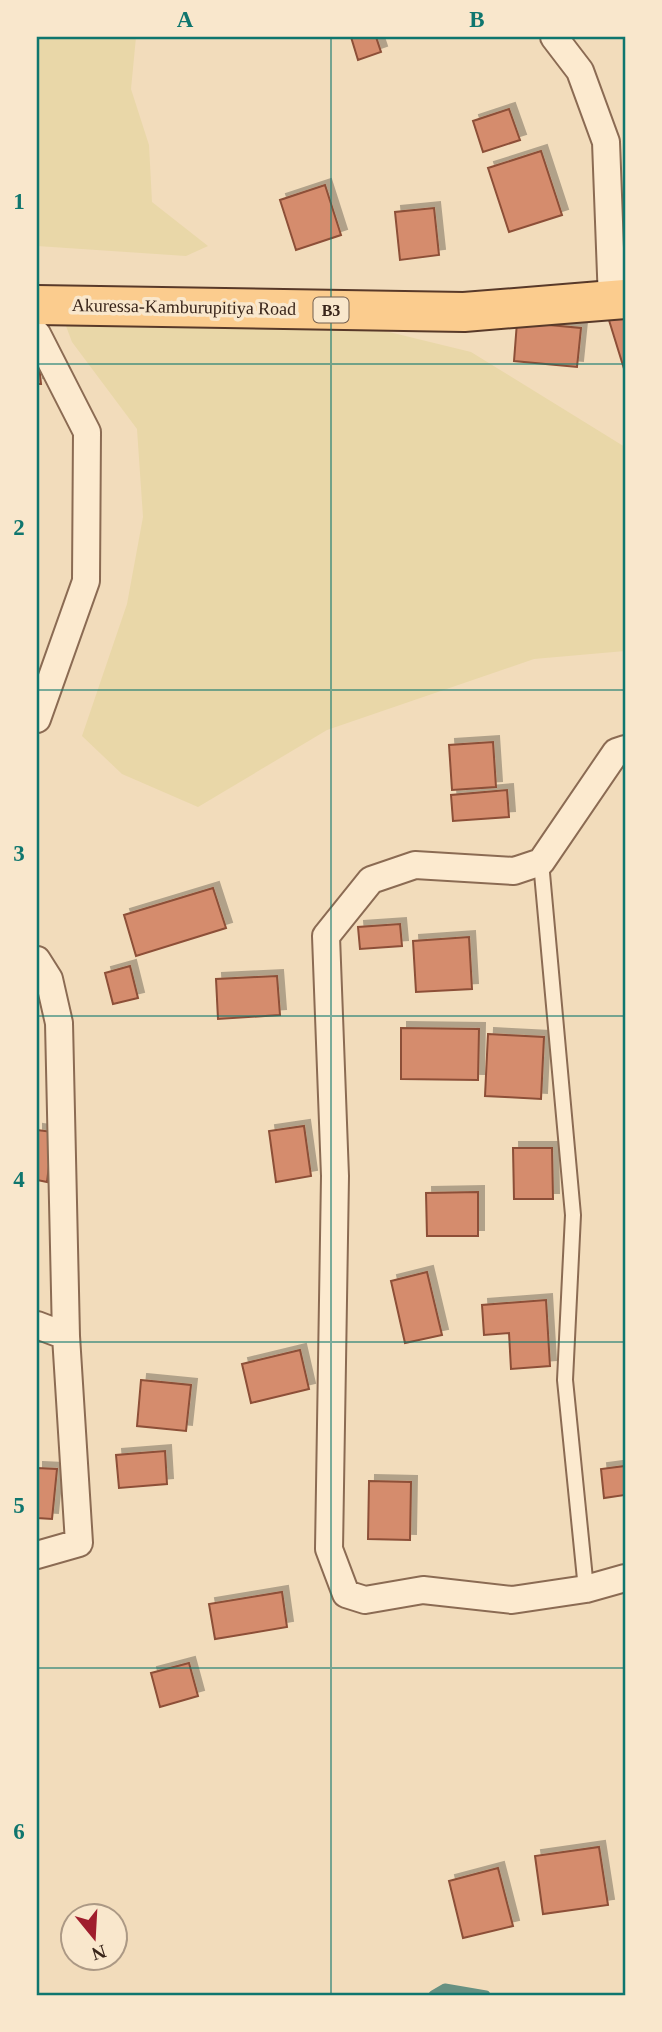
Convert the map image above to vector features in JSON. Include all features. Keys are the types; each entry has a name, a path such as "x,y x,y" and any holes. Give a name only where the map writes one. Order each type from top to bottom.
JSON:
{"main road":[{"name":"Akuressa-Kamburupitiya Road","path":"37,304 464,312 619,300"}],"street":[{"path":"554,37 580,71 607,142 619,300"},
{"path":"37,334 87,432 86,581 37,719"},
{"path":"625,749 616,752 541,862 514,871 415,865 371,880 326,936 335,1176 329,1549 346,1594 365,1601 423,1590 512,1600 586,1589 625,1578"},
{"path":"37,960 49,979 59,1023 66,1336 79,1543 37,1555"},
{"path":"37,1325 66,1336"}],"lane":[{"path":"541,862 573,1215 565,1380 586,1589"}],"shaded area":[{"path":"37,37 136,37 131,89 149,145 152,202 208,246 186,256 37,246"},
{"path":"63,318 340,320 471,352 625,447 625,651 534,659 327,730 198,807 122,774 82,736 127,604 143,517 137,429 72,342"}],"building":[{"path":"351,37 376,37 381,52 358,60"},
{"path":"509,109 520,140 483,152 473,121"},
{"path":"541,151 562,215 509,232 488,168"},
{"path":"325,185 341,235 296,250 280,200"},
{"path":"434,208 439,255 400,260 395,212"},
{"path":"625,312 625,372 608,317"},
{"path":"517,322 581,328 577,367 514,361"},
{"path":"37,345 41,384 37,384"},
{"path":"493,742 496,787 452,790 449,745"},
{"path":"507,790 509,817 453,821 451,795"},
{"path":"213,888 226,928 136,956 124,915"},
{"path":"400,924 402,946 360,949 358,927"},
{"path":"469,937 472,989 416,992 413,941"},
{"path":"130,966 138,998 113,1004 105,973"},
{"path":"277,976 280,1015 218,1019 216,979"},
{"path":"401,1028 479,1029 478,1080 401,1079"},
{"path":"488,1034 544,1037 541,1099 485,1096"},
{"path":"304,1126 311,1176 276,1182 269,1131"},
{"path":"37,1130 53,1132 47,1182 37,1180"},
{"path":"513,1148 552,1148 553,1199 514,1199"},
{"path":"478,1192 478,1236 427,1236 426,1193"},
{"path":"427,1272 442,1335 405,1343 391,1281"},
{"path":"546,1300 550,1366 511,1369 509,1333 484,1335 482,1305"},
{"path":"300,1350 309,1389 251,1403 242,1364"},
{"path":"141,1380 191,1385 186,1431 137,1426"},
{"path":"165,1451 167,1484 119,1488 116,1455"},
{"path":"625,1466 625,1495 604,1498 601,1469"},
{"path":"37,1468 57,1469 52,1519 37,1518"},
{"path":"369,1481 411,1482 410,1540 368,1539"},
{"path":"282,1592 287,1627 215,1639 209,1604"},
{"path":"189,1663 198,1696 160,1707 151,1673"},
{"path":"599,1847 608,1905 543,1914 535,1856"},
{"path":"498,1868 513,1926 463,1938 449,1881"}],"waterway":[{"path":"433,1995 445,1988 486,1995"}]}
